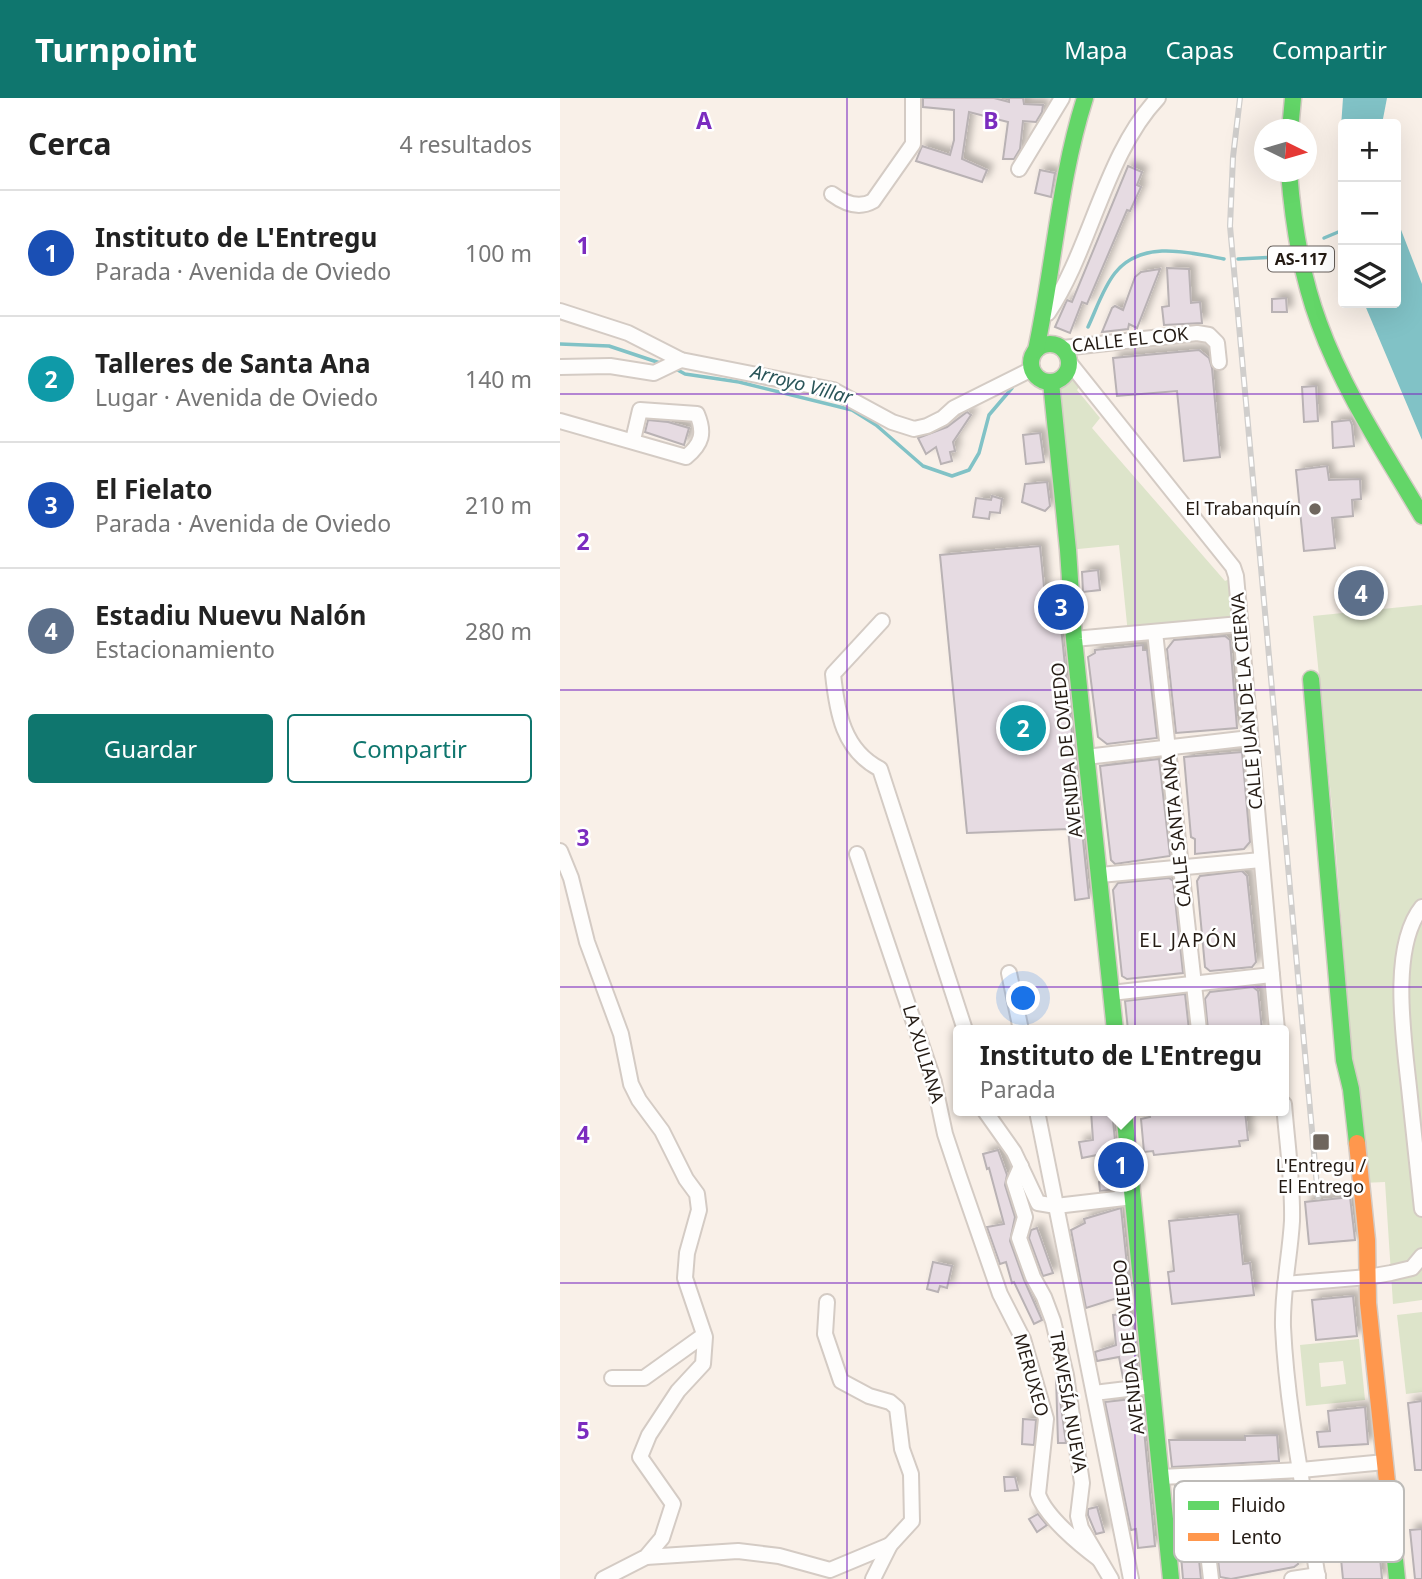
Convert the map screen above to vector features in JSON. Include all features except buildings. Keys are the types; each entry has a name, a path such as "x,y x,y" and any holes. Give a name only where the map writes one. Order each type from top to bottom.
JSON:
{"street":[{"path":"832,194 851,204 865,205 873,201 913,144 914,98"},
{"path":"1019,169 1062,98"},
{"path":"1055,360 1048,294 1073,136 1085,98"},
{"path":"1048,313 1062,293 1111,177 1141,116 1158,98"},
{"path":"1291,119 1293,98"},
{"name":"AS-117","path":"1290,182 1299,254 1328,344 1356,402 1422,516"},
{"path":"1048,294 1055,360 1040,379 1032,369 1031,359 1055,360"},
{"path":"560,311 628,334 680,361 833,390 892,422 914,429 928,426 954,408 1032,369"},
{"name":"CALLE EL COK","path":"1055,360 1197,333 1209,335 1217,343 1219,362"},
{"name":"CALLE JUAN DE LA CIERVA","path":"1055,360 1083,381 1233,567 1277,1025"},
{"name":"AVENIDA DE OVIEDO","path":"1055,360 1074,639 1114,1025"},
{"path":"560,367 610,366 654,373 680,361"},
{"path":"560,421 686,457 698,447 703,429 697,414 640,410 633,440"},
{"path":"882,621 834,674 836,709 849,744 870,764 880,769 963,1025"},
{"path":"1074,639 1240,624"},
{"name":"CALLE SANTA ANA","path":"1155,632 1198,1025"},
{"path":"1311,679 1344,1060 1351,1090 1367,1240 1368,1303 1387,1481"},
{"path":"1086,757 1250,738"},
{"path":"560,851 571,878 587,942 615,1014 631,1084 639,1100 662,1131 686,1179 697,1194 699,1210 687,1253 685,1278 704,1335 703,1364 678,1391 649,1434 640,1457 673,1504 662,1538 646,1557 603,1579"},
{"name":"LA XULIANA","path":"857,854 934,1082 945,1134 1000,1294"},
{"path":"1100,875 1261,860"},
{"path":"1422,907 1409,937 1404,960 1401,1012 1422,1209"},
{"path":"1009,973 1020,1025"},
{"path":"1111,993 1272,975"},
{"path":"988,1116 1021,1166 1038,1203 1056,1206 1133,1197"},
{"path":"1038,1116 1131,1579"},
{"name":"AVENIDA DE OVIEDO","path":"1125,1116 1171,1579"},
{"path":"1285,1116 1292,1203 1283,1329 1297,1455 1303,1481"},
{"name":"TRAVESÍA NUEVA","path":"1021,1166 1014,1182 1025,1217 1019,1238 1053,1321 1066,1375 1082,1483 1078,1516 1081,1528 1111,1579"},
{"path":"1284,1292 1412,1268 1422,1256"},
{"name":"MERUXEO","path":"1000,1294 1023,1339 1046,1419 1038,1493 1041,1503 1069,1533 1100,1559"},
{"path":"827,1302 825,1334 841,1381 869,1396 890,1402 897,1408 902,1449 911,1474 912,1521 890,1545 873,1579"},
{"path":"612,1378 644,1378 704,1335"},
{"path":"1094,1393 1152,1386"},
{"path":"1225,1481 1385,1462"},
{"path":"1161,1477 1174,1481"},
{"path":"646,1557 738,1551 779,1556 830,1570 890,1545"},
{"path":"1292,1579 1318,1577"}],"green space":[{"path":"1064,376 1083,381 1077,390 1100,418 1092,428 1110,449 1225,581 1236,576 1240,624 1128,634 1119,545 1068,550 1058,380"},
{"path":"1422,605 1422,1300 1393,1304 1385,1182 1362,1183 1334,826 1313,616"},
{"path":"1422,1312 1422,1392 1406,1394 1397,1315"},
{"path":"1359,1339 1365,1400 1306,1406 1300,1345","holes":["1343,1361 1346,1384 1321,1387 1319,1363"]}],"water":[{"path":"1343,98 1387,98 1383,119 1342,119"},
{"path":"1401,230 1422,284 1422,440 1366,308 1401,308"}],"waterway":[{"name":"Arroyo Villar","path":"1324,238 1338,232"},
{"name":"Arroyo Villar","path":"1088,327 1103,292 1115,273 1138,256 1166,251 1224,259"},
{"name":"Arroyo Villar","path":"1238,259 1276,257"},
{"name":"Arroyo Villar","path":"560,344 609,346 663,364"},
{"name":"Arroyo Villar","path":"674,368 685,374 739,382 852,410 876,425 923,466 952,476 969,470 979,453 989,415 1012,388"}],"railway":[{"path":"1240,98 1233,157 1230,226 1318,1197"}],"traffic: fast":[{"path":"1036,350 1069,160 1085,98"},
{"path":"1291,119 1293,98"},
{"path":"1290,182 1307,286 1329,349 1353,398 1422,516"},
{"path":"1050,344 1064,349 1069,363 1064,377 1050,382 1036,377 1031,363 1036,349 1050,344"},
{"path":"1051,382 1074,639 1114,1025"},
{"path":"1311,679 1344,1060 1351,1089 1357,1143"},
{"path":"1125,1116 1171,1579"},
{"path":"1395,1562 1397,1579"}],"traffic: slow":[{"path":"1357,1143 1367,1240 1368,1303 1387,1481"}],"place":[{"name":"El Trabanquín","path":"1315,509"},
{"name":"Estadiu Nuevu Nalón","path":"1361,593"},
{"name":"El Fielato","path":"1061,607"},
{"name":"Talleres de Santa Ana","path":"1023,728"},
{"name":"L'Entregu / El Entrego","path":"1321,1142"},
{"name":"Instituto de L'Entregu","path":"1121,1165"}],"district":[{"name":"EL JAPÓN","path":"1189,940"}]}
